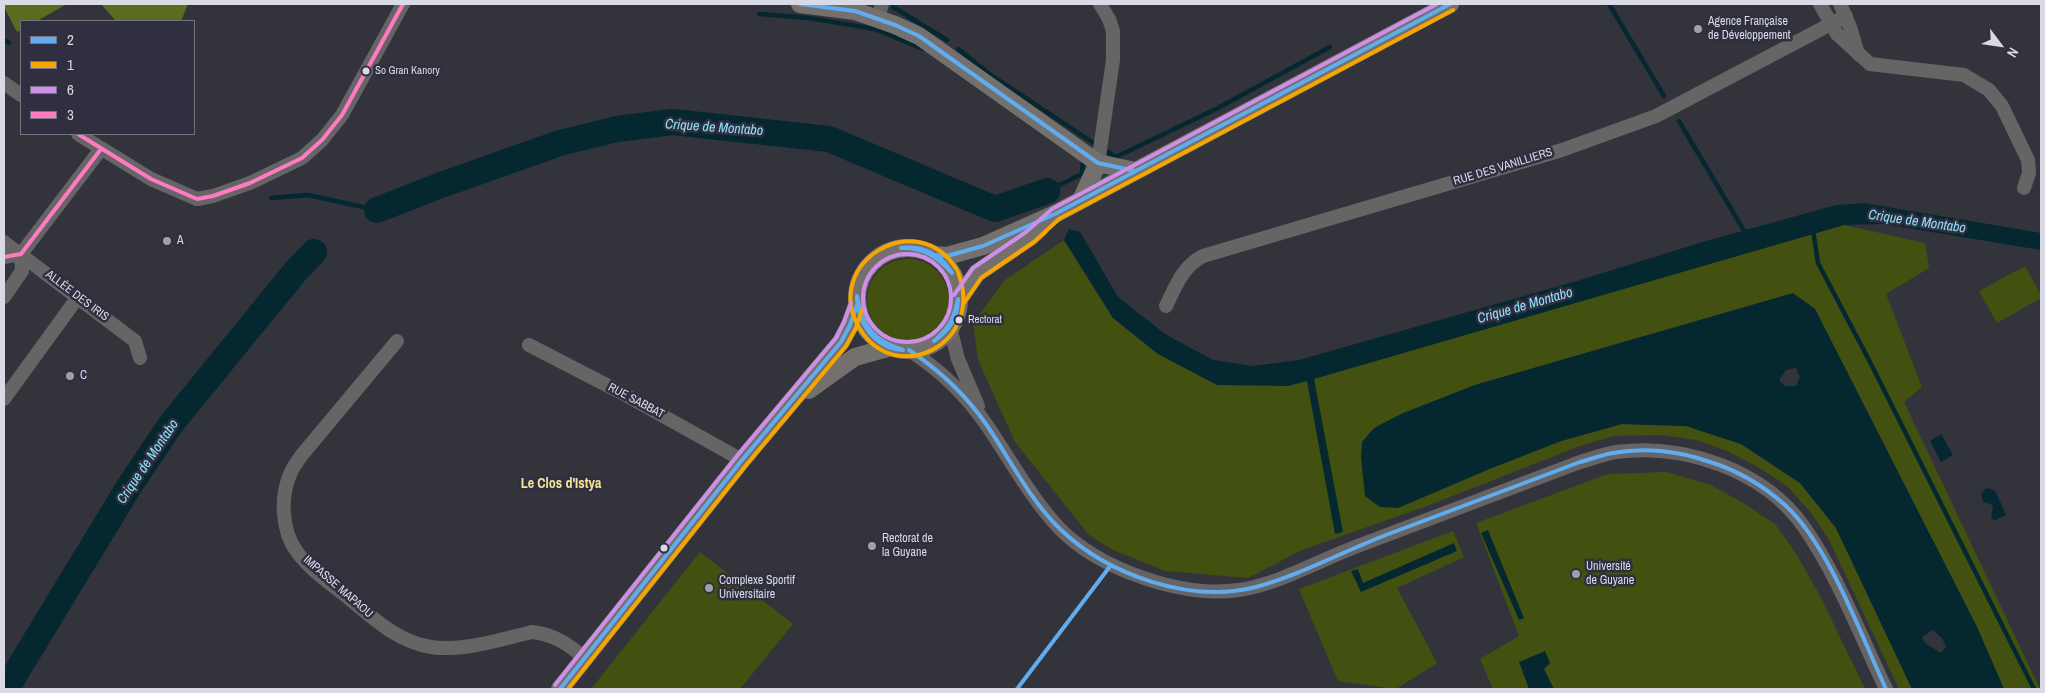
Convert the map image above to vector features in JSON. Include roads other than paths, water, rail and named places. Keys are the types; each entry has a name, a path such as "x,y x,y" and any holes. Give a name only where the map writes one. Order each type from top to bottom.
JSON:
{"main road":[{"path":"800,4 855,11 880,11 919,36 1098,163 1136,171"},
{"path":"935,255 945,264 957,286 957,310 950,327 932,344 909,350 891,347 881,342 864,326 857,305 857,290 866,268 883,254 895,249 909,247 935,255 947,256 983,246 1054,214 1450,4"},
{"path":"1081,200 1098,163"},
{"path":"958,299 977,272 1030,237 1054,214"},
{"path":"560,689 742,460 806,381 841,342 850,325 857,305"},
{"path":"778,417 814,386 855,357 891,347"}],"street":[{"path":"80,135 151,179 197,199 213,196 250,183 302,158 322,140 342,114 402,4"},
{"path":"1098,163 1113,60 1113,31 1109,19 1100,4"},
{"path":"1820,4 1830,24 1840,38 1870,64 1879,67 1964,75 1989,90 2002,106 2028,160 2029,174 2024,188"},
{"path":"1843,10 1858,55"},
{"name":"RUE DES VANILLIERS","path":"1166,306 1182,273 1188,266 1203,256 1562,150 1656,116 1830,24 1843,10"},
{"path":"4,84 20,94"},
{"path":"4,297 22,271 21,254 101,149"},
{"name":"ALLÉE DES IRIS","path":"4,242 135,341 140,358"},
{"path":"4,257 21,254"},
{"path":"4,399 78,297"},
{"path":"950,327 958,358 985,423"},
{"name":"IMPASSE MAPAOU","path":"397,341 301,456 291,472 286,490 284,515 286,529 298,552 319,573 382,626 416,644 443,649 458,648 532,632 557,638 585,658"},
{"name":"RUE SABBAT","path":"529,345 742,460"},
{"path":"909,350 930,363 951,382 985,423 1047,514 1075,543 1111,565 1153,581 1201,591 1239,590 1267,583 1363,544 1580,462 1616,452 1659,450 1704,458 1746,476 1780,502 1803,526 1829,568 1886,689"}],"water":[{"path":"1864,203 2041,233 2041,250 1883,224 1844,225 1314,379 1343,532 1335,534 1307,381 1288,386 1217,385 1158,354 1113,318 1064,240 1069,229 1080,232 1118,297 1165,334 1213,360 1253,366 1299,360 1577,281 1699,243 1836,205"},
{"path":"1793,293 1815,309 1977,627 2004,689 1912,689 1836,528 1800,483 1741,444 1686,426 1622,424 1561,441 1398,508 1380,507 1365,496 1361,458 1362,442 1374,428 1401,414 1475,385","holes":["1796,368 1800,377 1796,386 1785,386 1779,380 1786,370","1933,630 1942,638 1946,647 1941,653 1925,643 1922,637"]},
{"path":"1941,434 1953,455 1941,462 1930,441"},
{"path":"1986,488 1996,492 2006,515 1996,520 1991,519 1993,506 1983,502 1981,494"},
{"path":"1488,530 1524,618 1519,620 1481,533"},
{"path":"1454,543 1457,551 1361,592 1351,571 1358,569 1363,583"},
{"path":"1545,651 1550,663 1544,669 1554,689 1529,689 1519,662"}],"waterway":[{"path":"1609,4 1664,96"},
{"path":"893,7 947,40"},
{"path":"759,14 809,18 875,29 923,49"},
{"path":"4,40 9,43"},
{"path":"1108,152 1116,157 1218,108 1330,47"},
{"path":"958,49 991,75 1095,144"},
{"path":"1679,121 1746,234"},
{"name":"Crique de Montabo","path":"377,210 560,143 617,129 673,122 829,139 995,209 1047,191"},
{"path":"1047,191 1082,174 1083,160 1081,158"},
{"path":"271,198 308,195 377,210"},
{"path":"1813,230 1818,263 1870,362 2034,689"},
{"name":"Crique de Montabo","path":"6,689 130,485 171,424 295,272 314,252"}],"place":[{"name":"Agence Française de Développement","path":"1698,29"},
{"name":"So Gran Kanory","path":"366,71"},
{"name":"A","path":"167,241"},
{"name":"Rectorat","path":"959,320"},
{"name":"C","path":"70,376"},
{"name":"Rectorat de la Guyane","path":"872,546"},
{"name":"Université de Guyane","path":"1576,574"},
{"name":"Complexe Sportif Universitaire","path":"709,588"}],"district":[{"name":"Le Clos d'Istya","path":"561,484"}]}
